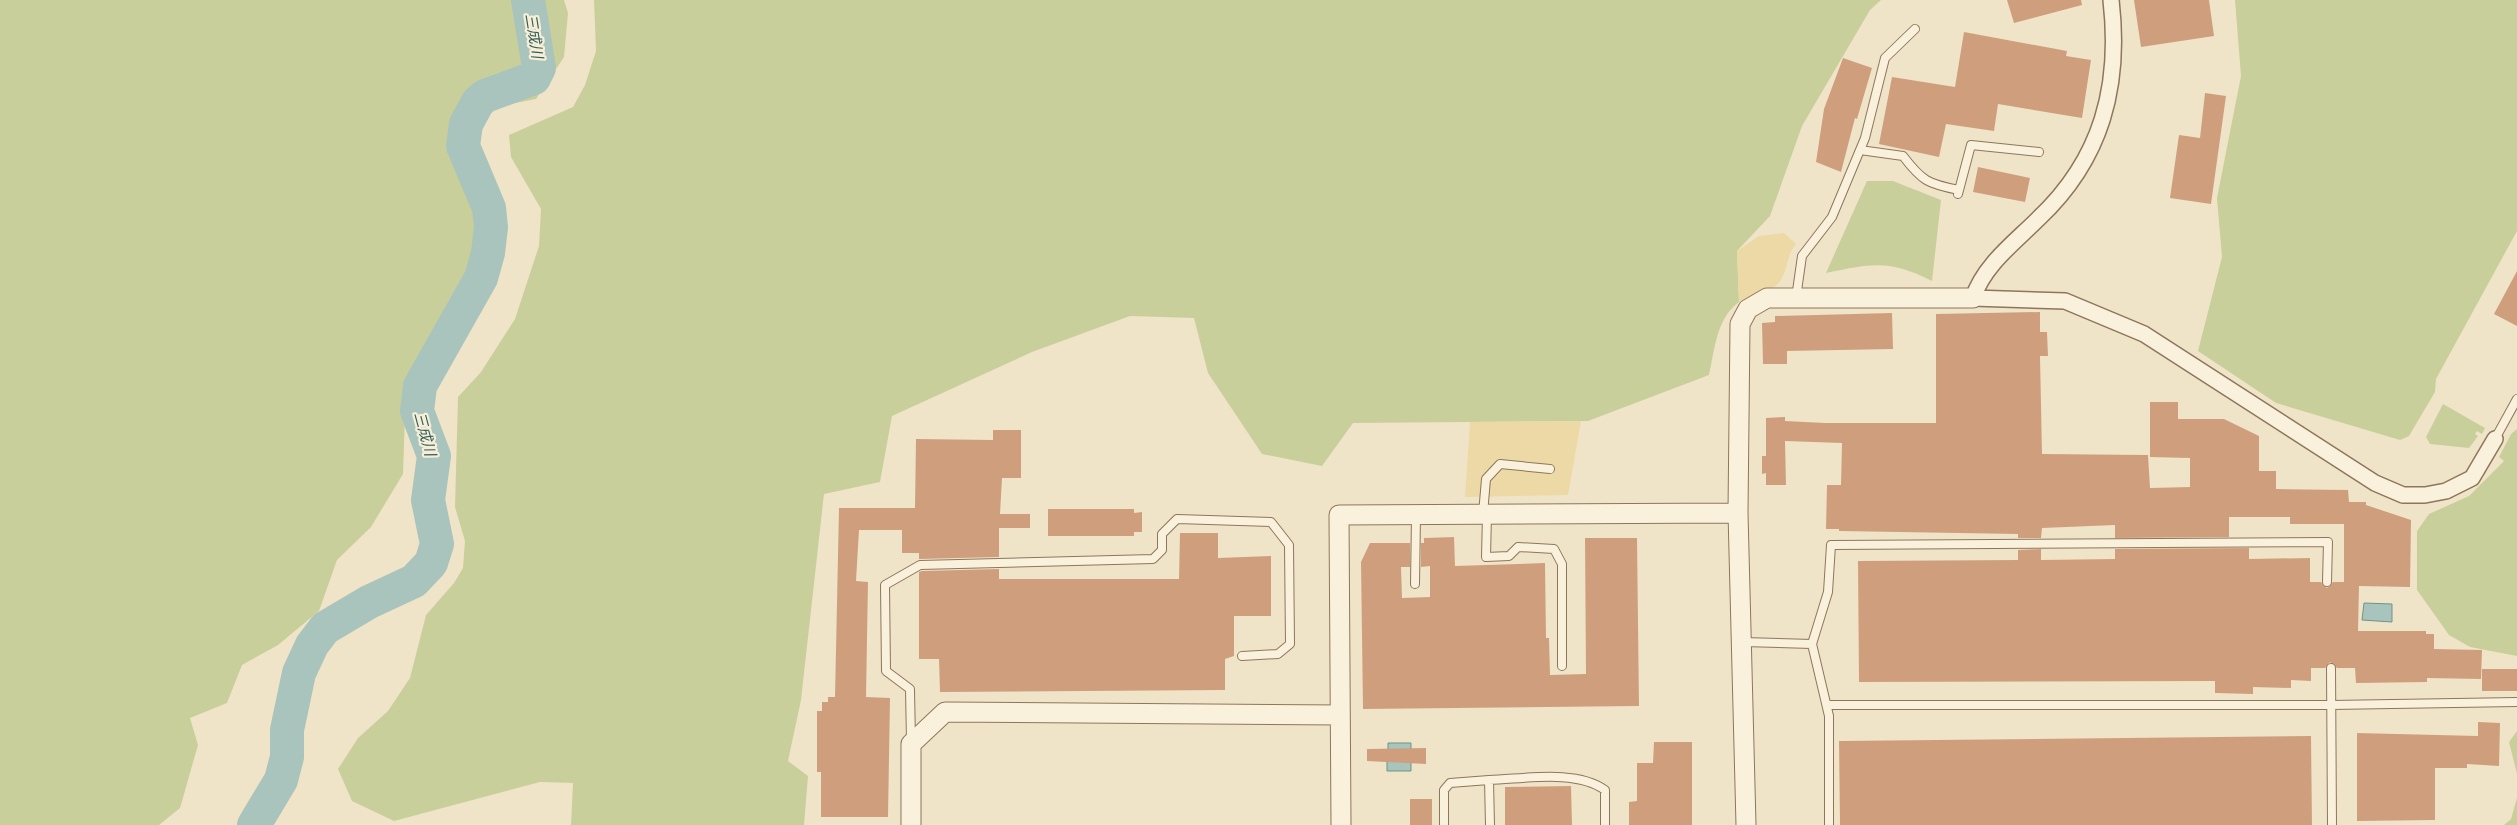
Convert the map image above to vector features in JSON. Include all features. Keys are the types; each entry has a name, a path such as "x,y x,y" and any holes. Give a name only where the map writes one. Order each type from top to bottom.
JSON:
{"street":[{"path":"1973,298 1977,286 1993,262 2046,212 2085,164 2100,131 2106,110 2114,44 2111,0"},
{"path":"1746,825 1738,513 1740,324 1748,308 1767,298 1973,298 2065,301 2137,330 2375,483 2403,495 2446,491 2472,478 2495,439"},
{"path":"1341,825 1339,515 1738,513"},
{"path":"911,825 911,744 945,712 1340,715"}],"lane":[{"path":"1796,298 1802,256 1832,217 1860,150 1885,58 1915,29"},
{"path":"1860,150 1903,156 1918,176 1935,186 1958,192 1971,145 2039,152"},
{"path":"2495,439 2517,399"},
{"path":"1550,469 1500,464 1486,479 1486,557 1509,556 1518,547 1554,549 1562,564 1562,666"},
{"path":"1415,584 1416,515"},
{"path":"911,744 910,689 886,671 885,585 920,565 1153,559 1162,550 1162,534 1177,520 1271,522 1289,545 1290,644 1278,654 1242,656"},
{"path":"1829,825 1829,716 1812,644 1828,592 1831,545 2328,542 2326,582"},
{"path":"1742,642 1812,644"},
{"path":"2331,668 2332,825"},
{"path":"1827,705 2331,705 2517,702"},
{"path":"1444,825 1444,790 1450,782 1572,778 1594,782 1606,790 1605,825"},
{"path":"1489,780 1490,825"}],"green space":[{"path":"0,0 564,0 568,13 564,57 536,99 475,111 466,139 506,227 497,265 470,324 419,384 405,415 403,474 371,527 337,560 319,611 278,645 242,665 227,703 190,718 198,745 180,808 159,825 0,825"},
{"path":"594,0 1881,0 1870,10 1802,126 1770,216 1737,251 1739,302 1725,317 1721,326 1709,375 1588,421 1353,423 1322,466 1262,454 1208,373 1194,318 1130,316 1032,352 892,416 880,482 824,494 801,700 788,761 808,776 804,825 571,825 573,783 540,782 394,821 352,801 338,769 358,738 388,711 410,678 426,615 454,583 463,568 465,541 455,507 458,397 481,372 515,319 539,246 541,209 511,157 509,135 573,107 585,85 596,51"},
{"path":"2235,0 2517,0 2517,231 2436,379 2435,392 2409,436 2400,440 2276,403 2198,351 2222,257 2217,198 2241,76"},
{"path":"1867,181 1893,181 1941,200 1932,281 1903,269 1880,265 1856,267 1826,273"},
{"path":"2443,404 2485,428 2482,434 2477,431 2475,434 2478,436 2469,448 2430,444 2426,437"},
{"path":"2517,429 2517,656 2470,647 2449,635 2417,590 2417,531 2429,514 2469,496 2504,461 2499,457 2511,434"},
{"path":"2517,731 2517,774 2509,742"},
{"path":"2517,798 2517,825 2504,825 2511,819"}],"sand":[{"path":"1784,233 1796,244 1790,253 1781,280 1769,290 1739,302 1737,251 1759,236"},
{"path":"1581,421 1568,495 1465,497 1470,422"}],"water":[{"path":"2364,603 2392,604 2392,622 2362,620"},
{"path":"1388,743 1411,743 1411,756 1388,756"},
{"path":"1387,758 1411,758 1411,771 1387,771"}],"building":[{"path":"2007,0 2081,0 2082,5 2014,23"},
{"path":"2134,0 2209,0 2214,36 2141,47"},
{"path":"1964,32 2067,51 2066,56 2091,60 2082,118 1998,104 1994,131 1946,124 1939,157 1879,144 1892,77 1955,87"},
{"path":"1843,58 1872,68 1857,119 1855,118 1841,172 1816,162 1824,109"},
{"path":"2205,93 2226,96 2211,204 2170,198 2179,135 2200,138"},
{"path":"1978,167 2030,178 2025,202 1973,192"},
{"path":"2517,271 2517,326 2494,314"},
{"path":"2040,312 2040,332 2047,332 2048,356 2040,356 2042,454 2148,455 2150,488 2190,487 2190,458 2150,457 2150,402 2178,402 2178,419 2224,419 2259,436 2259,471 2276,471 2276,489 2348,490 2349,502 2366,502 2366,505 2411,520 2410,587 2359,586 2358,631 2426,631 2426,634 2434,634 2434,649 2482,650 2481,679 2427,678 2427,682 2356,683 2355,668 2337,668 2330,662 2325,668 2311,668 2311,681 2291,680 2291,688 2253,687 2253,694 2215,693 2215,681 1859,682 1858,561 2018,560 2018,550 2041,549 2041,560 2115,559 2115,549 2249,548 2249,559 2310,558 2310,582 2321,582 2327,588 2333,582 2344,582 2344,524 2290,524 2290,517 2229,517 2229,537 2115,538 2115,525 2042,528 2041,538 2018,538 2018,534 1839,531 1839,529 1826,529 1827,485 1841,485 1842,443 1785,441 1786,485 1766,485 1766,473 1762,474 1762,456 1766,456 1766,418 1785,417 1785,421 1825,423 1936,423 1936,314"},
{"path":"1892,313 1893,349 1787,351 1787,364 1763,364 1762,323 1775,322 1775,316"},
{"path":"993,430 1021,430 1021,478 1002,478 1000,514 1030,514 1030,528 999,528 999,557 919,559 919,553 902,553 902,530 859,530 856,581 868,582 866,697 890,698 888,817 821,817 821,772 817,772 817,711 822,711 822,702 828,702 828,697 835,697 839,508 915,508 916,439 993,440"},
{"path":"1048,509 1134,509 1134,513 1142,512 1142,532 1134,532 1134,536 1048,536"},
{"path":"1180,533 1218,533 1218,558 1271,556 1271,616 1234,616 1234,656 1225,659 1225,690 940,692 939,659 919,659 919,572 999,569 999,579 1179,579"},
{"path":"1454,537 1455,566 1545,563 1546,638 1549,638 1550,675 1586,674 1585,538 1637,538 1639,706 1363,709 1361,562 1370,543 1410,543 1410,567 1401,567 1402,598 1430,597 1430,566 1421,567 1421,543 1424,543 1424,538"},
{"path":"2482,669 2517,669 2517,691 2482,691"},
{"path":"2478,722 2500,723 2499,766 2467,764 2467,768 2435,768 2435,820 2357,821 2357,733 2478,736"},
{"path":"2311,736 2312,825 1840,825 1839,741"},
{"path":"1654,742 1692,742 1692,825 1629,825 1629,802 1637,801 1637,763 1653,763"},
{"path":"1426,748 1426,764 1367,761 1367,749"},
{"path":"1571,786 1572,825 1505,825 1505,787"},
{"path":"1410,799 1432,799 1432,825 1410,825"}],"waterway":[{"name":"三成川","path":"254,825 281,780 287,757 287,730 299,673 312,645 325,628 369,602 414,581 431,563 437,544 428,500 434,456 417,411 420,386 481,278 488,253 491,227 489,208 463,146 466,124 478,102 485,96 534,78 539,68 528,0"}]}
